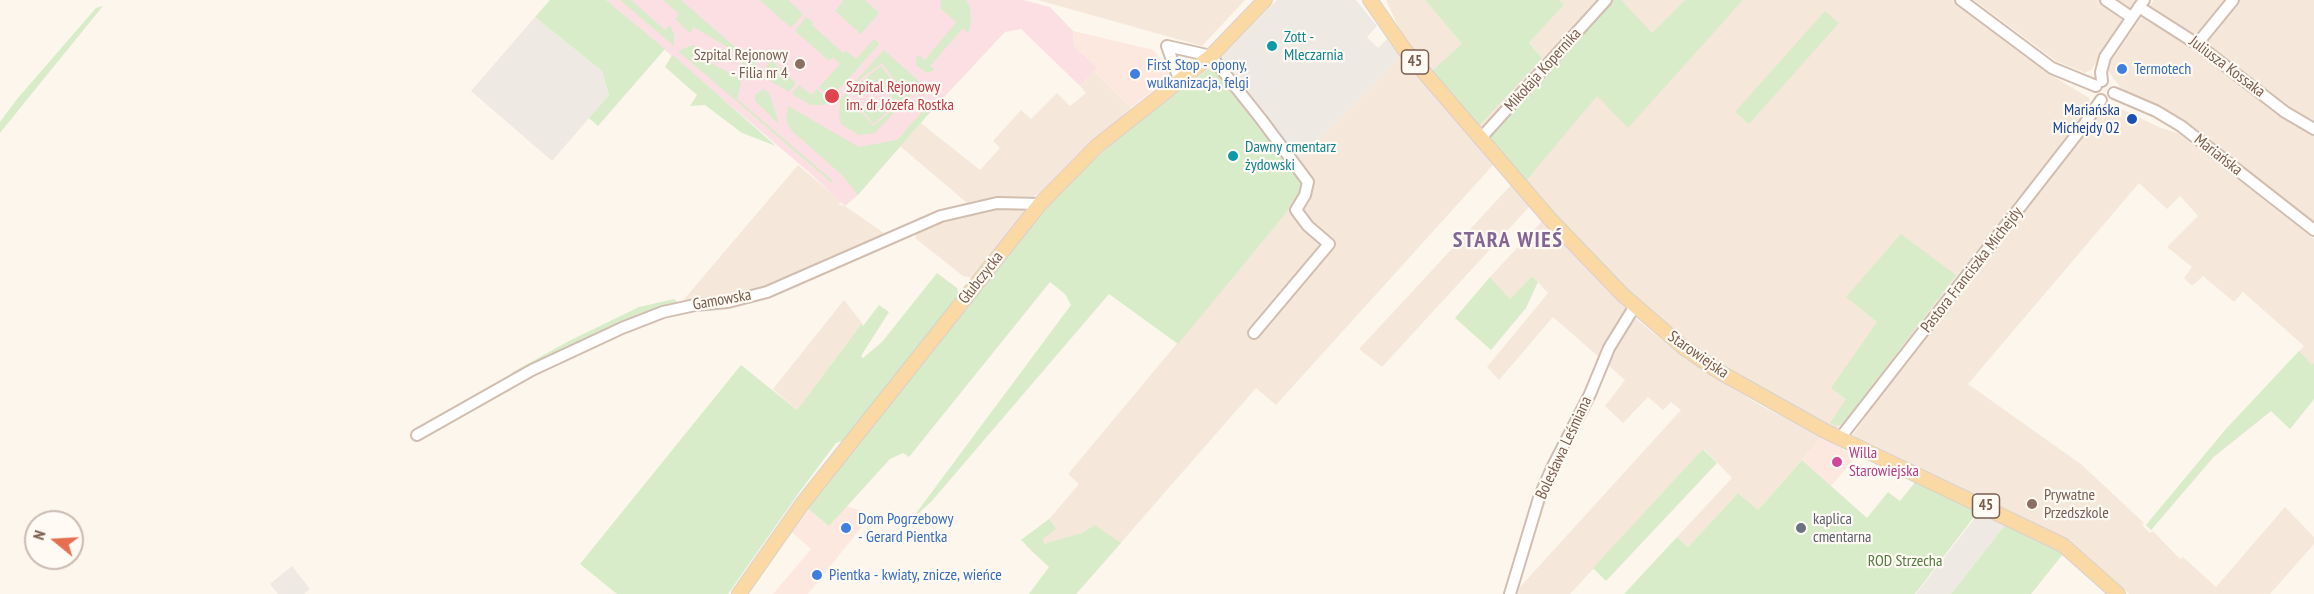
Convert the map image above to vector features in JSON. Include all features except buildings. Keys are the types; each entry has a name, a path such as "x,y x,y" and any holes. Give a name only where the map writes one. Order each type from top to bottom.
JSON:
{"main road":[{"name":"Głubczycka","path":"739,594 802,504 1040,204 1097,146 1211,56 1264,0"},
{"name":"Starowiejska","path":"1370,0 1404,49 1480,139 1592,264 1629,301 1684,348 1718,371 1840,438 2059,542 2118,594"}],"street":[{"name":"Mikołaja Kopernika","path":"1480,139 1606,0"},
{"path":"1961,0 2052,68 2099,84 2112,84 2114,93 2110,99 2101,100 2096,95 2099,84 2101,72 2105,57 2141,3"},
{"path":"2106,0 2131,17"},
{"path":"2197,44 2233,0"},
{"name":"Juliusza Kossaka","path":"2141,3 2285,112 2314,129"},
{"path":"1180,82 1167,46 1211,56 1262,119 1308,182 1305,195 1296,210 1308,226 1329,244 1254,333"},
{"name":"Mariańska","path":"2114,93 2151,108 2181,126 2314,230"},
{"name":"Pastora Franciszka Michejdy","path":"1840,438 2081,129 2101,100"},
{"name":"Gamowska","path":"417,435 532,370 622,328 663,312 695,305 728,302 767,292 941,216 997,203 1040,204"},
{"name":"Bolesława Leśmiana","path":"1510,594 1544,488 1590,394 1609,348 1633,309"}],"shaded area":[{"name":"Szpital Rejonowy im. dr Józefa Rostka","path":"606,0 1023,0 1050,7 1073,31 1074,46 1097,68 1080,86 1021,29 1005,32 933,109 928,106 897,140 858,195 845,206 810,173"},
{"path":"1038,0 1245,0 1202,46"},
{"path":"1277,0 1356,0 1377,26 1367,37 1378,48 1387,39 1401,56 1297,163 1218,60"},
{"path":"1386,0 1425,0 1462,44 1542,58 1529,43 1564,5 1559,0 1602,0 1480,130 1404,39"},
{"path":"1612,0 1954,0 2046,72 2089,98 2090,104 2088,110 1957,276 1843,426 1836,428 1769,395 1703,357 1631,296 1577,242 1487,139"},
{"path":"1974,0 2139,0 2091,70 2085,73 2056,61"},
{"path":"2154,0 2314,0 2314,223 2179,117 2138,99 2121,88 2106,68"},
{"path":"535,17 602,71 609,95 552,161 471,91"},
{"path":"1073,31 1154,50 1171,76 1131,108 1094,71 1097,68 1074,46"},
{"path":"1401,56 1494,164 1276,405 1256,388 1077,593 1026,546 1079,484 1068,474 1296,201 1231,88 1211,67 1218,60 1297,163"},
{"path":"1094,71 1131,108 1043,192 1032,197 979,200 967,203 900,146 921,123 980,170 1000,148 993,141 1021,110 1031,119 1057,93 1070,106 1086,93 1080,86"},
{"path":"2115,106 2161,128 2178,133 2314,239 2314,399 2290,429 2271,411 2214,457 2151,530 2146,525 2226,429 2304,346 2243,292 2234,302 2203,276 2192,286 2184,278 2192,267 2167,247 2198,216 2180,196 2167,209 2139,183 1968,384 2082,465 2144,523 2142,525 2150,533 2153,531 2180,559 2183,557 2216,587 2285,507 2314,537 2314,544 2270,594 2129,594 2070,540 1853,435 1895,374 2102,109"},
{"path":"798,165 842,202 838,204 845,206 888,236 793,277 724,297 680,304"},
{"path":"1511,185 1530,206 1382,367 1359,349"},
{"path":"1019,206 1027,211 974,278 963,276 915,238 918,230 989,208"},
{"path":"1544,219 1634,317 1684,358 1758,404 1822,437 1758,510 1738,493 1688,547 1677,537 1732,478 1704,449 1570,594 1518,594 1520,587 1681,410 1671,402 1663,410 1648,397 1623,423 1605,406 1625,380 1553,317 1499,380 1487,367 1548,293 1532,276 1510,299 1490,277"},
{"path":"844,300 862,323 797,410 773,389"},
{"path":"1822,437 1856,457 1831,486 1802,460"},
{"path":"846,506 865,512 869,518 808,594 773,594 811,549 789,530 806,507 828,525"},
{"path":"1981,510 2005,525 1951,594 1916,594"},
{"path":"292,566 310,589 304,594 278,594 270,584"}],"green space":[{"path":"550,0 606,0 665,49 598,126 589,118 609,95 602,71 535,17"},
{"path":"620,0 631,0 665,30 670,25 674,35 674,46"},
{"path":"663,0 681,0 744,55 749,51 757,58 755,67 751,68 740,62 742,56 694,27 690,33 675,19 679,14"},
{"path":"760,0 788,0 803,14 791,28"},
{"path":"844,0 865,0 879,13 861,34 835,11"},
{"path":"941,0 966,0 970,8 971,23 968,33 963,28 930,66 935,70 927,73 916,65 916,58 919,55 925,60 956,22 940,8"},
{"path":"1425,0 1559,0 1564,5 1529,43 1542,58 1478,127 1431,72 1462,44"},
{"path":"1612,0 1621,0 1652,33 1685,0 1743,0 1628,128 1597,96 1526,181 1489,137"},
{"path":"103,6 0,133 0,122 17,99 96,8"},
{"path":"1825,11 1839,23 1749,124 1735,112"},
{"path":"806,17 843,53 846,51 856,59 874,39 879,44 831,98 819,87 840,64 833,57 829,61 795,31"},
{"path":"693,45 697,47 694,54 737,77 741,71 743,74 737,99 833,181 832,183 678,51"},
{"path":"884,50 922,84 875,133 859,135 842,125 839,120 840,100 846,93 873,126 908,98 882,63 851,86"},
{"path":"672,55 776,146 742,133 705,105 690,106 697,95 665,67"},
{"path":"771,60 796,83 789,92 770,81 766,68"},
{"path":"881,66 905,97 873,124 861,108 870,101 876,108 890,96 879,82 862,96 857,96 851,90"},
{"path":"1211,67 1231,88 1305,184 1303,192 1296,201 1178,344 1109,294 931,502 911,520 1071,305 1065,294 1050,282 909,457 903,453 890,459 829,526 806,507 1058,194 1114,141"},
{"path":"799,85 811,95 817,89 829,101 823,105 811,105 792,94"},
{"path":"763,89 769,93 779,124 755,101 755,95"},
{"path":"928,105 933,109 858,195 842,175 792,131 786,120 788,106 859,147 897,140"},
{"path":"1901,234 1956,275 1843,424 1836,426 1830,423 1846,399 1831,388 1877,322 1846,297"},
{"path":"937,273 957,288 959,296 847,439 836,443 728,594 617,594 580,564 741,365 797,410 862,323 863,326 879,305 889,312 861,356 863,358 882,342"},
{"path":"1532,276 1538,282 1526,308 1491,350 1455,318 1490,277 1510,299"},
{"path":"674,299 680,304 510,380 511,373 569,341 639,307"},
{"path":"2299,351 2312,365 2314,363 2314,399 2290,429 2271,411 2213,457 2151,530 2146,525 2226,429"},
{"path":"1703,449 1717,463 1606,581 1593,568"},
{"path":"1802,460 1867,518 1888,492 1900,501 1916,481 1980,509 1915,594 1624,594 1677,537 1688,547 1738,493 1758,510"},
{"path":"1049,519 1056,529 1043,539 1044,544 1082,533 1095,525 1121,543 1076,594 1029,594 1049,567 1021,540"},
{"name":"ROD Strzecha","path":"2005,525 2040,540 2063,554 2031,594 1951,594"}],"place":[{"name":"Zott - Mleczarnia","path":"1272,46"},
{"name":"Szpital Rejonowy - Filia nr 4","path":"800,64"},
{"name":"Termotech","path":"2122,69"},
{"name":"First Stop - opony, wulkanizacja, felgi","path":"1135,74"},
{"name":"Szpital Rejonowy im. dr Józefa Rostka","path":"832,96"},
{"name":"Mariańska Michejdy 02","path":"2132,119"},
{"name":"Dawny cmentarz żydowski","path":"1233,156"},
{"name":"Willa Starowiejska","path":"1837,462"},
{"name":"Prywatne Przedszkole","path":"2032,504"},
{"name":"Dom Pogrzebowy - Gerard Pientka","path":"846,528"},
{"name":"kaplica cmentarna","path":"1801,528"},
{"name":"Pientka - kwiaty, znicze, wieńce","path":"817,575"}],"district":[{"name":"STARA WIEŚ","path":"1508,241"}]}
